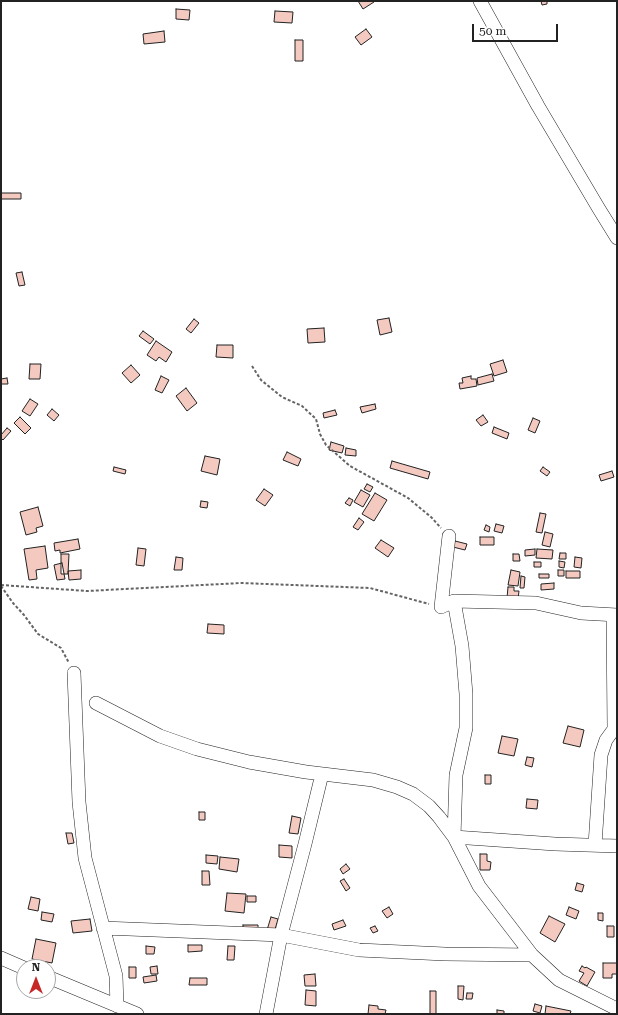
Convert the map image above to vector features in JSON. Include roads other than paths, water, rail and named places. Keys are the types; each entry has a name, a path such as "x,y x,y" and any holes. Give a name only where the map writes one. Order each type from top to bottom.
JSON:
{"street":[{"path":"480,1 538,106 598,209 617,238"},
{"path":"449,536 442,607 454,601 536,603 581,613 615,615 616,729 606,740 601,755 595,845"},
{"path":"454,601 462,646 466,694 466,728 456,775 454,837"},
{"path":"74,673 79,802 85,858 116,976 117,1006"},
{"path":"96,703 160,736 197,749 249,762 322,774 373,780 397,787 413,794 429,806 454,837 479,886 532,955 559,980 617,1009"},
{"path":"266,1014 281,935 322,774"},
{"path":"454,837 555,844 617,846"},
{"path":"103,928 281,935 359,950 446,954 532,955"},
{"path":"1,958 16,965"},
{"path":"56,980 137,1014"}]}
